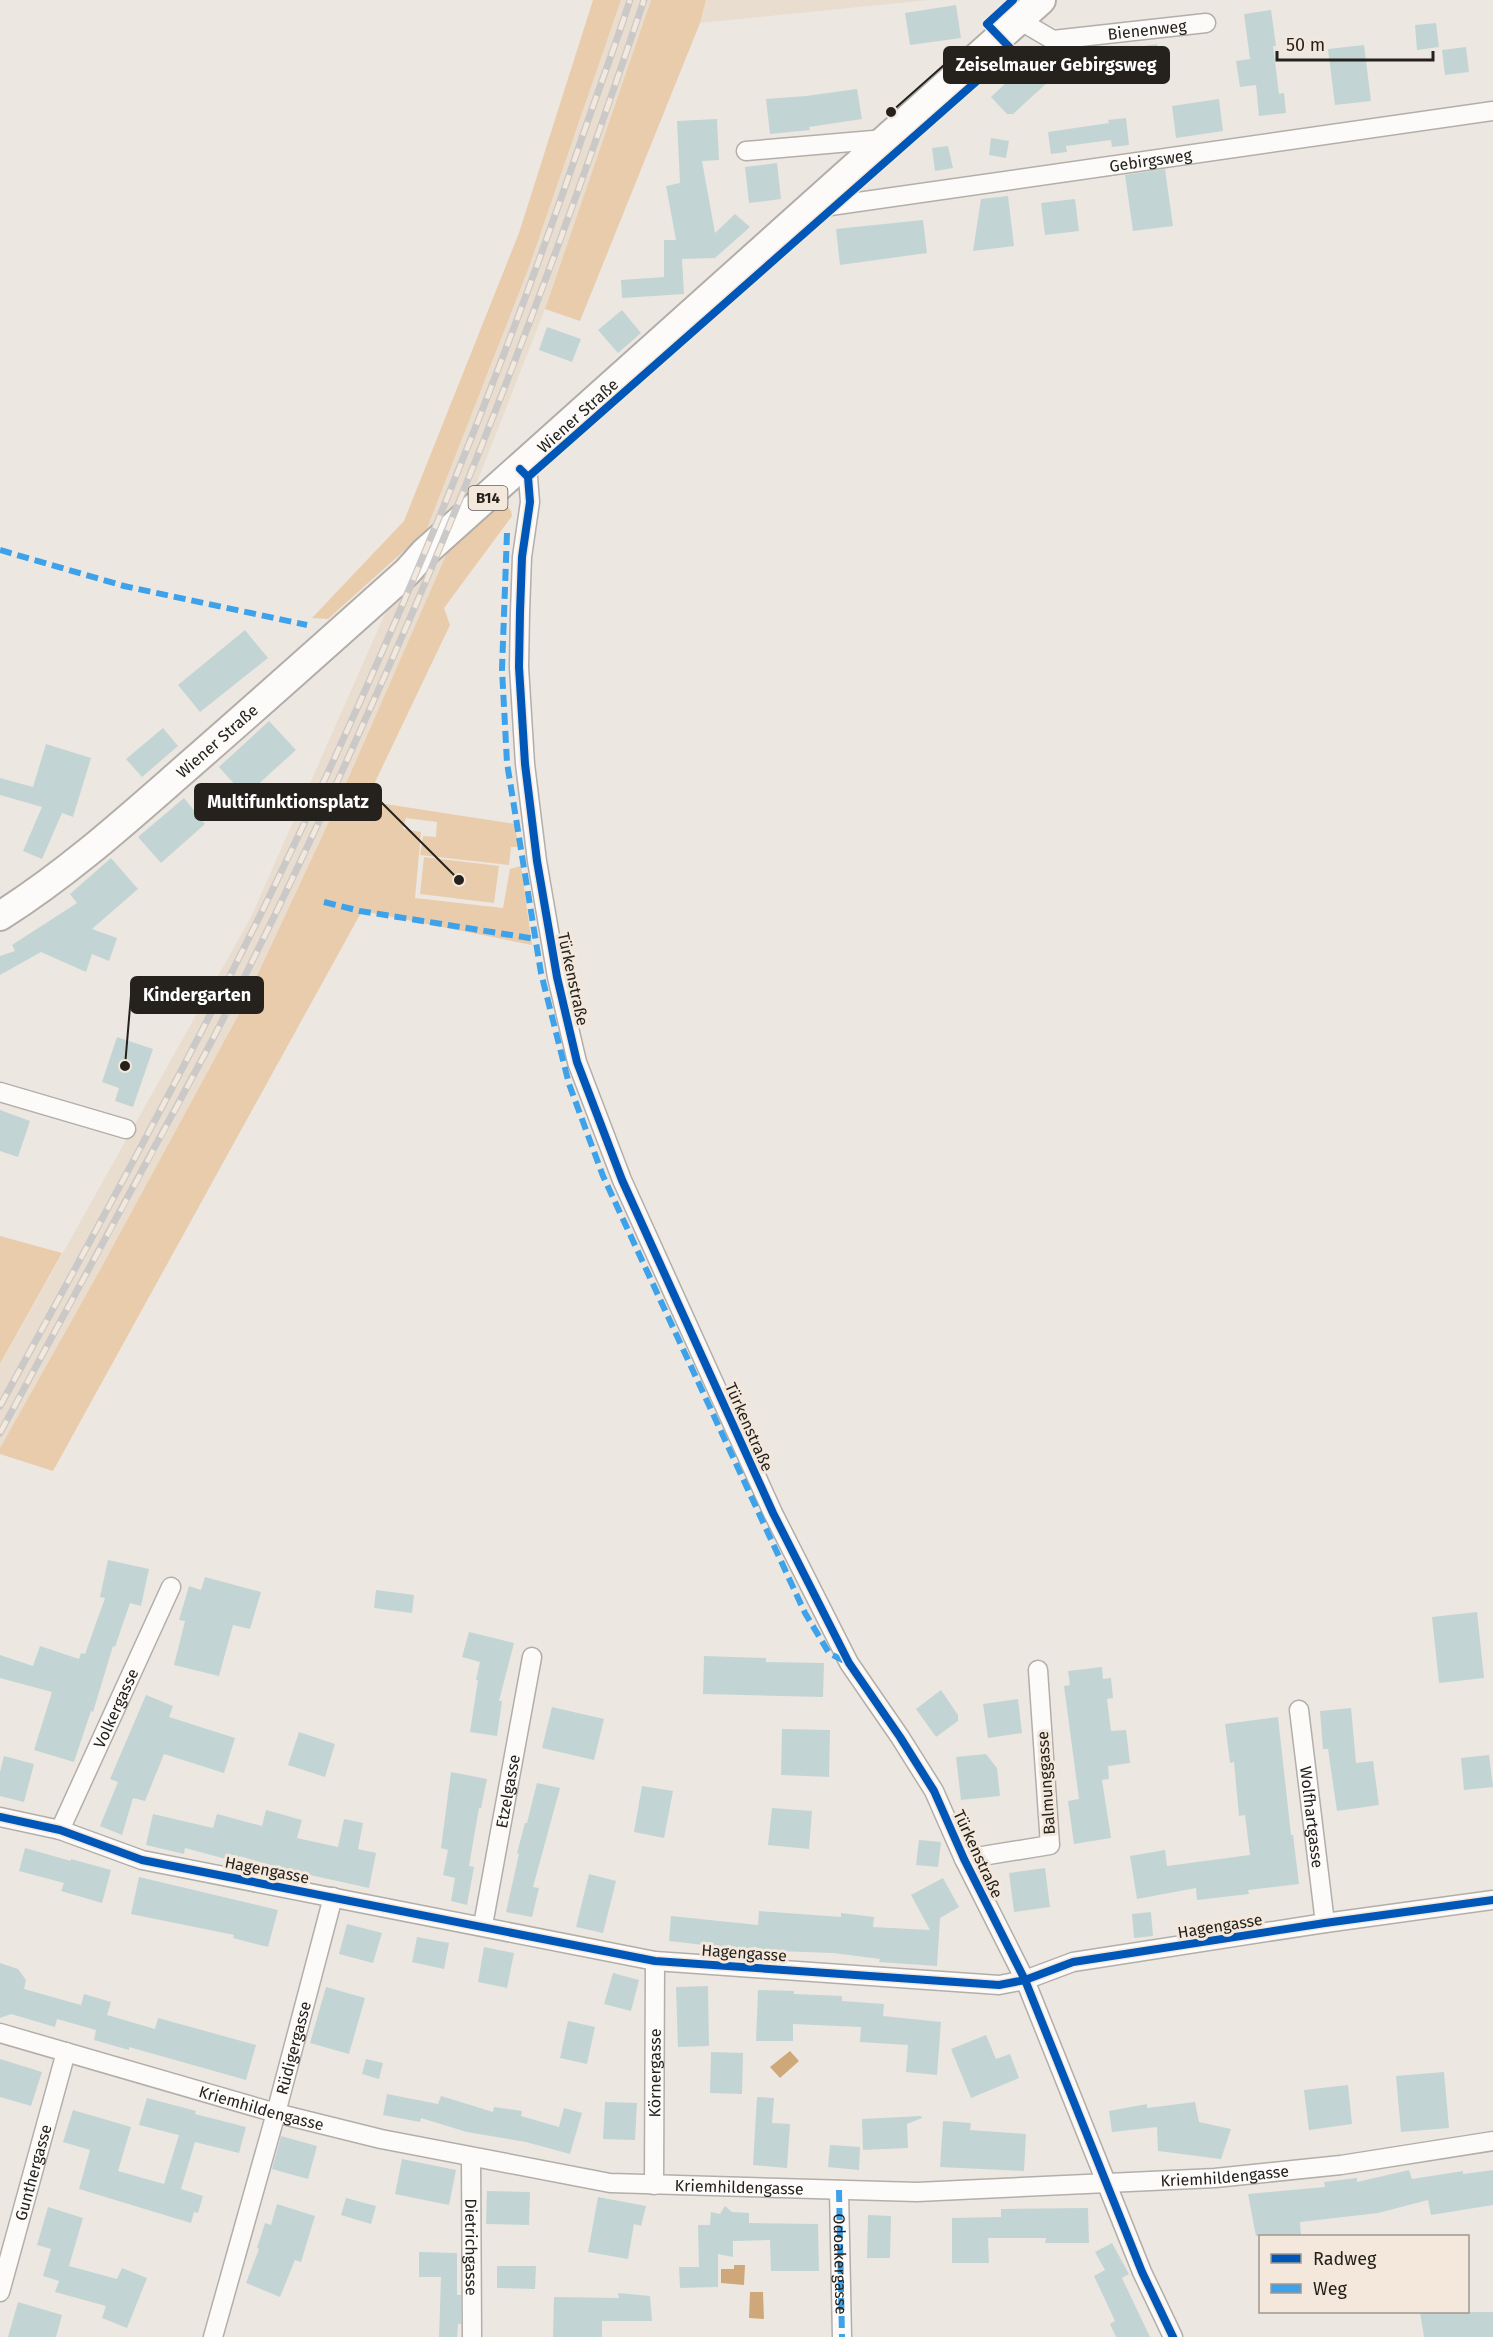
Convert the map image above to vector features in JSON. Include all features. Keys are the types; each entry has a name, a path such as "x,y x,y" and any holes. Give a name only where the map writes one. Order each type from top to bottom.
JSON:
{"main road":[{"name":"Wiener Straße","path":"0,916 42,890 81,860 273,693 407,572 424,553 1041,0"}],"street":[{"name":"Bienenweg","path":"1019,20 1053,40 1206,23"},
{"name":"Gebirgsweg","path":"809,209 1493,111"},
{"path":"746,151 887,139"},
{"name":"Türkenstraße","path":"520,469 528,477 530,502 522,557 519,668 526,774 537,861 557,977 578,1062 622,1180 773,1512 849,1663 934,1791 964,1859 1025,1980 1142,2272 1173,2337"},
{"path":"0,1092 126,1129"},
{"name":"Volkergasse","path":"60,1830 171,1587"},
{"name":"Etzelgasse","path":"483,1925 532,1657"},
{"name":"Balmunggasse","path":"964,1859 1050,1845 1038,1671"},
{"name":"Wolfhartgasse","path":"1299,1710 1325,1923"},
{"name":"Hagengasse","path":"0,1817 60,1830 142,1860 483,1925 655,1961 999,1985 1025,1980 1073,1962 1493,1900"},
{"name":"Rüdigergasse","path":"213,2337 276,2113 333,1897"},
{"name":"Körnergasse","path":"654,2185 655,1961"},
{"name":"Kriemhildengasse","path":"0,2033 276,2113 381,2139 610,2183 917,2192 1215,2178 1329,2166 1493,2141"},
{"name":"Gunthergasse","path":"0,2292 66,2052"},
{"name":"Dietrichgasse","path":"471,2157 472,2337"},
{"name":"Odoakergasse","path":"839,2190 843,2337"}],"shaded area":[{"path":"593,0 621,0 529,267 426,531 328,619 312,618 404,521 519,233"},
{"path":"621,0 651,0 545,309 475,487 426,531 529,267"},
{"path":"651,0 706,0 700,23 580,321 545,309"},
{"path":"706,0 929,0 700,23"},
{"path":"504,502 512,516 444,608 450,625 366,801 515,824 518,847 511,847 509,865 420,855 423,836 436,837 437,822 406,818 403,829 421,832 415,898 503,908 510,869 521,866 532,945 362,911 53,1471 0,1454 0,1448 240,1012 333,813 450,546"},
{"path":"450,546 333,813 240,1012 0,1448 0,1365 251,917 391,600"},
{"path":"424,857 499,866 494,903 420,894"},
{"path":"0,1236 62,1253 0,1364"},
{"path":"790,2051 799,2061 780,2078 770,2067"},
{"path":"734,2265 745,2265 744,2285 721,2283 721,2269 734,2269"},
{"path":"750,2292 763,2292 764,2319 749,2318"}],"building":[{"path":"956,5 961,38 910,45 905,13"},
{"path":"1271,10 1279,94 1284,93 1286,113 1259,116 1256,85 1240,87 1236,61 1250,59 1244,14"},
{"path":"1436,23 1439,47 1417,50 1415,25"},
{"path":"1157,44 1161,78 1126,83 1121,49"},
{"path":"1364,45 1371,101 1335,105 1328,49"},
{"path":"1466,47 1469,72 1445,75 1442,50"},
{"path":"1029,61 1048,82 1013,114 1007,114 991,97"},
{"path":"857,89 862,119 809,127 810,130 770,134 766,99"},
{"path":"1219,99 1223,131 1176,138 1172,106"},
{"path":"1126,118 1129,145 1112,147 1111,140 1066,146 1067,152 1051,154 1048,132 1109,123 1108,120"},
{"path":"717,119 719,160 702,161 715,233 735,214 750,227 715,258 682,259 684,294 622,298 621,280 664,277 664,240 676,240 666,186 680,183 677,121"},
{"path":"991,138 1009,141 1006,158 989,155"},
{"path":"948,146 953,168 935,171 932,148"},
{"path":"777,163 781,199 749,203 745,167"},
{"path":"1165,169 1173,226 1133,231 1125,175"},
{"path":"1008,196 1014,246 973,251 981,199"},
{"path":"1075,199 1079,231 1045,235 1041,203"},
{"path":"923,220 927,253 840,265 836,229"},
{"path":"622,310 641,333 618,353 598,330"},
{"path":"547,327 581,339 572,362 539,350"},
{"path":"245,630 268,658 200,712 178,685"},
{"path":"269,721 296,750 245,796 219,767"},
{"path":"163,728 178,746 142,777 126,759"},
{"path":"46,744 91,758 73,817 62,813 42,859 23,851 42,807 0,795 0,778 33,787"},
{"path":"184,798 205,824 161,863 138,837"},
{"path":"111,858 138,889 92,929 117,938 109,961 92,954 86,972 41,952 0,975 0,956 15,951 12,945 77,903 70,894"},
{"path":"117,1037 153,1049 133,1107 115,1101 119,1088 102,1082"},
{"path":"0,1110 30,1121 18,1157 0,1151"},
{"path":"108,1560 149,1569 141,1606 130,1603 74,1762 34,1750 52,1692 0,1678 0,1655 33,1666 40,1646 79,1659 81,1653 85,1654 105,1598 100,1597"},
{"path":"205,1577 261,1592 250,1629 233,1625 219,1676 174,1665 185,1621 179,1620 189,1586 201,1590"},
{"path":"376,1590 414,1595 412,1613 374,1608"},
{"path":"1477,1612 1484,1678 1439,1683 1432,1617"},
{"path":"469,1632 514,1643 499,1701 502,1701 497,1736 470,1732 480,1662 462,1657"},
{"path":"704,1656 766,1658 766,1662 824,1663 823,1697 703,1694"},
{"path":"1102,1667 1103,1679 1111,1678 1113,1698 1107,1699 1111,1731 1126,1730 1130,1763 1108,1766 1109,1779 1102,1780 1111,1838 1074,1844 1068,1801 1079,1799 1064,1686 1070,1685 1068,1671"},
{"path":"941,1690 958,1715 958,1721 936,1737 916,1709"},
{"path":"146,1695 173,1706 169,1717 235,1738 224,1773 164,1754 145,1801 133,1798 122,1835 100,1826 118,1782 110,1779"},
{"path":"1018,1699 1022,1733 988,1738 983,1704"},
{"path":"552,1707 604,1719 594,1760 542,1748"},
{"path":"1351,1708 1356,1763 1373,1761 1379,1805 1337,1811 1328,1749 1323,1749 1320,1711"},
{"path":"1278,1717 1291,1835 1293,1835 1299,1884 1248,1890 1249,1894 1197,1900 1196,1888 1137,1899 1130,1856 1165,1850 1167,1866 1250,1855 1245,1815 1239,1816 1234,1762 1230,1763 1225,1724"},
{"path":"782,1729 830,1730 829,1777 781,1775"},
{"path":"299,1732 335,1744 325,1777 288,1765"},
{"path":"986,1754 997,1768 1000,1796 961,1800 956,1757"},
{"path":"1489,1755 1493,1787 1464,1790 1461,1758"},
{"path":"4,1756 34,1764 24,1802 0,1796 0,1772"},
{"path":"451,1772 487,1779 481,1808 479,1808 469,1866 474,1867 467,1905 451,1901 455,1878 443,1875 448,1850 441,1848"},
{"path":"537,1783 560,1788 533,1887 539,1888 532,1917 506,1912 519,1854 517,1853"},
{"path":"642,1786 673,1791 664,1838 634,1832"},
{"path":"772,1808 812,1811 809,1849 768,1845"},
{"path":"266,1810 302,1820 297,1838 338,1847 344,1819 363,1823 358,1849 376,1853 369,1888 292,1871 239,1856 237,1862 185,1848 184,1854 146,1845 153,1814 213,1828 217,1814 262,1826"},
{"path":"919,1840 941,1842 938,1867 916,1865"},
{"path":"25,1848 111,1870 102,1903 61,1891 64,1883 19,1871"},
{"path":"1045,1868 1050,1907 1014,1912 1009,1873"},
{"path":"589,1874 616,1881 603,1933 576,1927"},
{"path":"139,1877 278,1910 268,1947 233,1938 234,1935 131,1914"},
{"path":"943,1878 959,1907 940,1918 937,1966 879,1962 880,1959 833,1953 747,1950 669,1941 671,1916 758,1925 759,1911 841,1917 841,1913 874,1917 873,1927 930,1930 911,1895"},
{"path":"1151,1912 1153,1936 1134,1938 1132,1914"},
{"path":"347,1924 382,1933 373,1963 339,1954"},
{"path":"417,1937 449,1943 444,1969 412,1962"},
{"path":"484,1947 514,1953 507,1988 478,1982"},
{"path":"0,1963 18,1969 26,1980 24,1989 81,2005 84,1994 111,2002 107,2015 155,2029 158,2018 256,2045 246,2080 129,2047 129,2050 94,2040 96,2030 57,2019 55,2027 11,2014 0,2018"},
{"path":"613,1973 639,1980 631,2011 604,2004"},
{"path":"708,1986 709,2046 678,2047 676,1987"},
{"path":"326,1987 365,1998 349,2054 310,2043"},
{"path":"758,1990 842,1996 842,2001 884,2004 883,2016 941,2022 937,2075 906,2072 908,2045 860,2042 861,2027 793,2024 793,2041 756,2041"},
{"path":"568,2021 595,2027 587,2064 560,2058"},
{"path":"986,2035 996,2059 1010,2054 1019,2078 971,2098 951,2049"},
{"path":"711,2052 743,2053 742,2094 710,2093"},
{"path":"0,2059 42,2072 31,2106 0,2097"},
{"path":"366,2059 383,2063 379,2079 362,2074"},
{"path":"1444,2072 1449,2128 1401,2132 1396,2076"},
{"path":"1348,2085 1352,2124 1309,2130 1304,2090"},
{"path":"387,2094 438,2104 441,2096 493,2112 494,2107 522,2111 521,2116 559,2127 564,2108 582,2113 570,2154 526,2142 467,2132 421,2118 420,2122 383,2115"},
{"path":"757,2097 774,2098 772,2123 790,2124 787,2168 753,2165"},
{"path":"147,2098 196,2111 195,2114 246,2127 239,2153 195,2142 181,2189 203,2196 198,2213 194,2212 191,2223 79,2189 90,2150 63,2142 73,2110 131,2127 118,2171 164,2184 179,2135 139,2125"},
{"path":"605,2102 637,2103 635,2140 603,2139"},
{"path":"1195,2102 1199,2122 1231,2129 1221,2159 1158,2151 1157,2127 1112,2132 1109,2111 1147,2104 1147,2108"},
{"path":"921,2116 922,2118 907,2124 908,2148 863,2150 862,2119"},
{"path":"943,2121 971,2123 970,2130 1026,2134 1024,2171 940,2167"},
{"path":"281,2136 317,2146 308,2179 272,2169"},
{"path":"830,2145 860,2147 859,2170 828,2167"},
{"path":"402,2159 456,2170 449,2205 395,2194"},
{"path":"1409,2170 1412,2179 1463,2171 1463,2174 1493,2170 1493,2205 1431,2215 1428,2200 1378,2213 1300,2222 1301,2235 1256,2236 1248,2194 1325,2187 1324,2182 1357,2178 1357,2182"},
{"path":"487,2191 530,2192 529,2225 486,2224"},
{"path":"598,2197 646,2206 641,2226 634,2224 628,2259 588,2252"},
{"path":"346,2198 376,2206 371,2224 341,2215"},
{"path":"277,2204 315,2216 301,2262 295,2260 280,2297 246,2283 259,2249 257,2248 265,2223 271,2225"},
{"path":"725,2206 732,2212 749,2213 749,2223 818,2224 819,2271 771,2271 770,2240 733,2241 733,2257 718,2254 718,2287 680,2288 679,2267 699,2267 698,2225 710,2225 711,2212 720,2214"},
{"path":"48,2207 83,2218 69,2266 117,2279 122,2268 147,2278 127,2328 102,2318 106,2306 55,2292 59,2281 43,2276 51,2249 37,2245"},
{"path":"1088,2208 1089,2243 1045,2243 1046,2238 988,2238 989,2263 952,2263 952,2218 1001,2217 1001,2209"},
{"path":"868,2215 891,2216 890,2258 867,2258"},
{"path":"1112,2243 1129,2274 1122,2278 1150,2337 1116,2337 1110,2324 1115,2321 1094,2276 1105,2270 1095,2252"},
{"path":"419,2252 457,2253 457,2295 461,2295 461,2324 458,2324 457,2337 439,2337 441,2277 419,2277"},
{"path":"497,2266 536,2266 535,2289 497,2288"},
{"path":"618,2293 650,2296 652,2321 602,2321 602,2337 553,2337 554,2297 619,2298"},
{"path":"18,2302 62,2315 56,2337 8,2337"},
{"path":"1493,2312 1493,2337 1424,2337 1420,2313"}],"railway":[{"path":"0,1406 207,1021 272,891 359,705 440,516 515,325 630,0"},
{"path":"0,1433 228,1010 345,764 403,634 478,455 548,274 644,0"}],"marked path":[{"path":"507,533 502,669 507,763 541,973 569,1084 603,1176 805,1613 829,1653 846,1662"},
{"path":"0,550 124,586 307,625"},
{"path":"324,902 360,911 536,939"},
{"path":"839,2190 842,2337"}],"cycle path":[{"path":"528,477 1012,50 987,24 1013,0"},
{"path":"520,469 528,477 530,502 522,557 520,612 519,667 525,764 537,861 557,977 577,1062 622,1180 773,1513 849,1663 934,1791 964,1859 1025,1980 1142,2272 1173,2337"},
{"path":"0,1817 60,1830 142,1860 655,1961 999,1985 1025,1980 1073,1962 1493,1900"}],"place":[{"name":"Zeiselmauer Gebirgsweg","path":"891,112"},
{"name":"Multifunktionsplatz","path":"459,880"},
{"name":"Kindergarten","path":"125,1066"}]}
